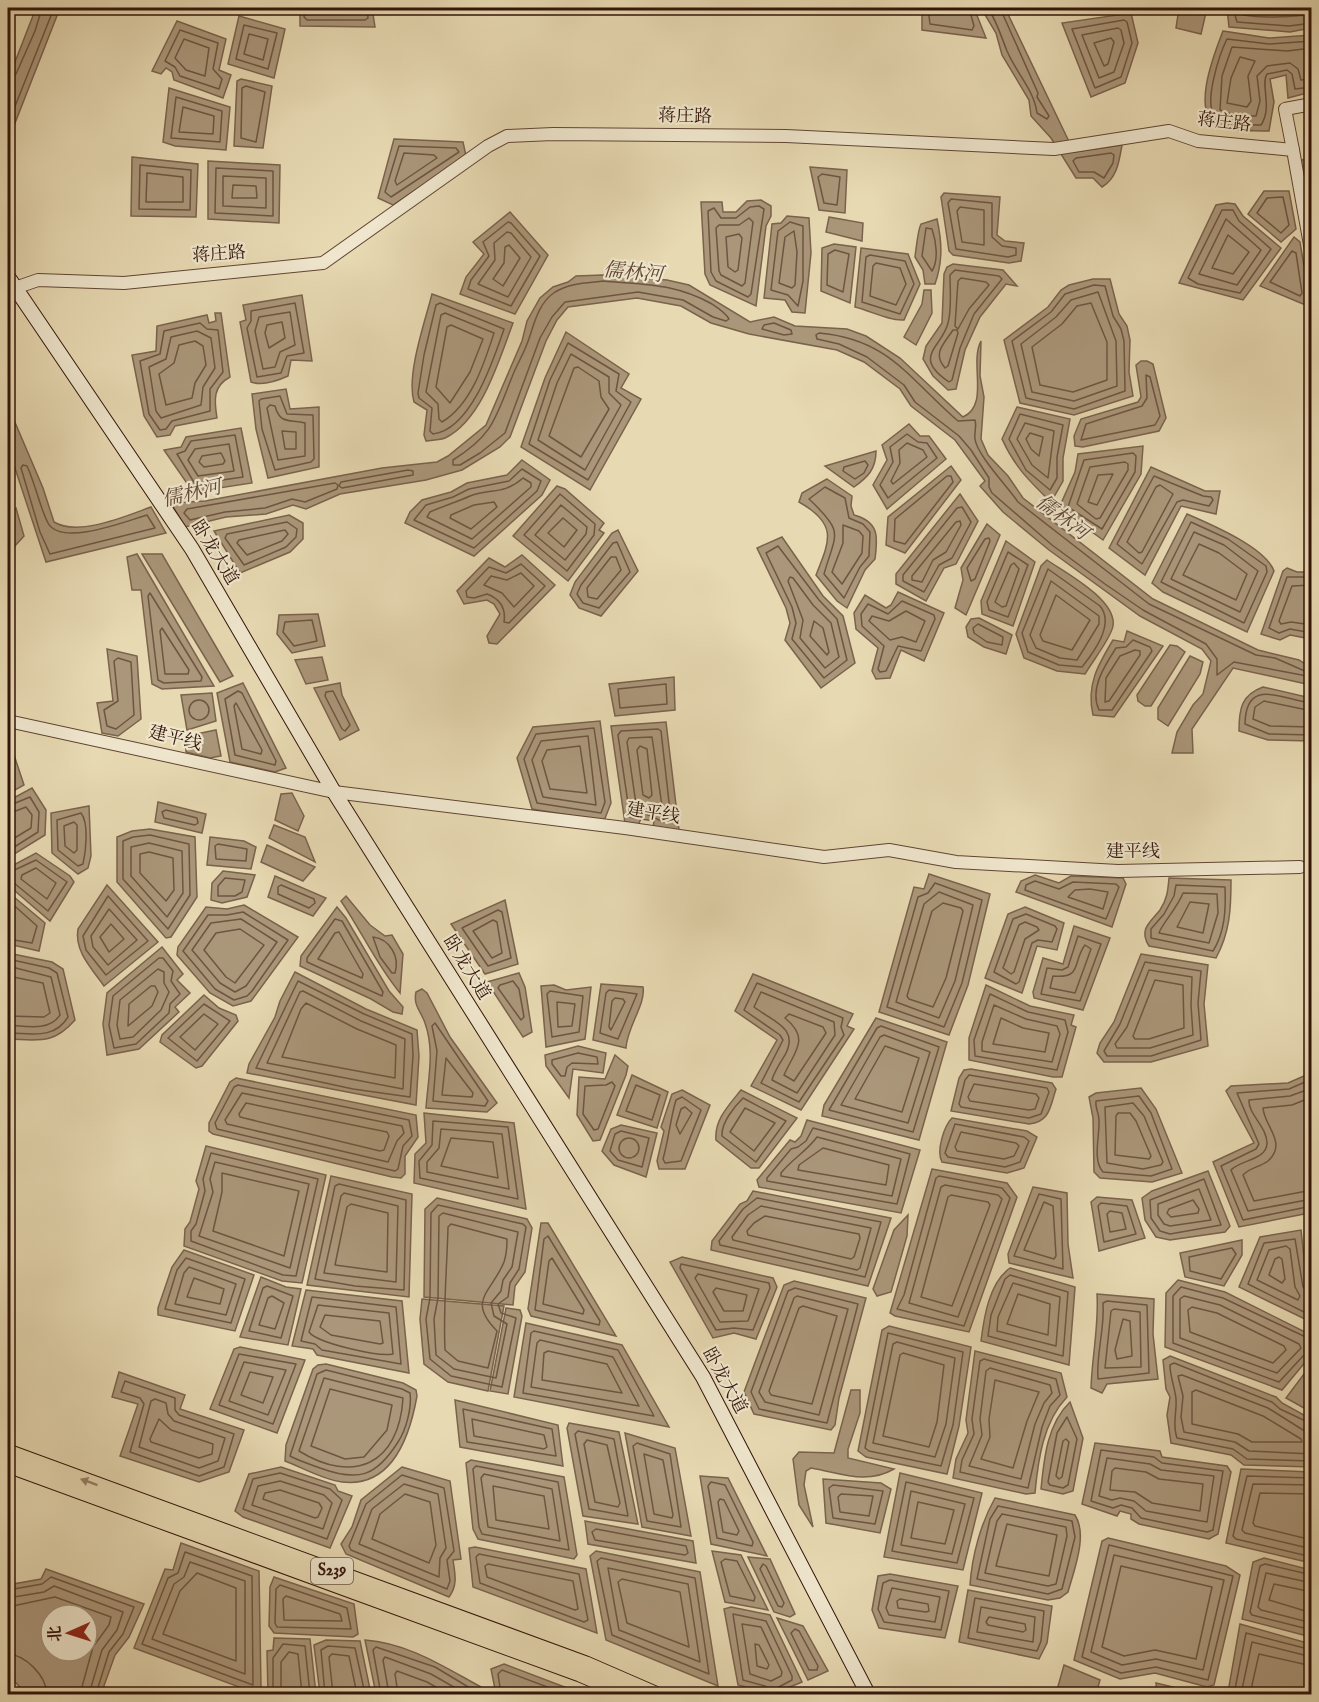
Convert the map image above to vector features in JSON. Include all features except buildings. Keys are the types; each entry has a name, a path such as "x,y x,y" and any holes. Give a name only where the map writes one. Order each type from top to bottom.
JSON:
{"main road":[{"name":"卧龙大道","path":"10,284 187,542 334,792 703,1377 868,1695"},
{"name":"S239","path":"8,1452 575,1660 655,1695"},
{"name":"S239","path":"8,1465 569,1670 627,1695"}],"street":[{"path":"1311,104 1285,109 1311,256"},
{"name":"蒋庄路","path":"10,284 38,280 124,283 323,263 439,179 507,136 786,136 1054,149 1169,131 1198,141 1293,150"},
{"name":"建平线","path":"8,721 334,792 626,828 824,857 889,850 956,862 1118,871 1300,867"}],"water":[{"path":"36,8 60,8 8,141 8,80"},
{"path":"300,8 372,8 375,27 300,26"},
{"path":"922,8 974,8 986,38 922,30"},
{"path":"981,8 1005,8 1074,152 1122,145 1114,174 1102,187 1093,178 1076,178 1051,138 1031,116 1029,100 1002,55 996,33"},
{"path":"1179,8 1207,8 1201,34 1176,28"},
{"path":"1227,8 1311,8 1311,28 1290,32 1229,27"},
{"path":"1131,13 1138,43 1125,83 1091,97 1062,23"},
{"path":"239,16 285,29 274,78 228,64"},
{"path":"177,21 226,39 219,70 231,75 223,98 174,80 172,72 166,68 161,74 152,71"},
{"path":"1223,31 1269,38 1311,35 1311,92 1288,98 1286,75 1270,79 1274,102 1269,131 1230,129 1218,126 1210,119 1206,109 1207,82"},
{"path":"241,79 272,86 263,148 234,146 237,81"},
{"path":"169,88 230,107 226,150 175,146 163,142"},
{"path":"394,139 463,142 466,156 393,205 378,198"},
{"path":"132,157 198,164 196,217 131,216"},
{"path":"1311,158 1311,221 1300,164 1302,160"},
{"path":"208,161 280,165 279,223 208,219"},
{"path":"810,167 847,170 845,213 819,210"},
{"path":"1264,191 1289,191 1296,229 1281,242 1248,214"},
{"path":"944,193 1000,197 997,235 1005,241 1024,243 1021,261 1009,263 953,255 949,251 941,197"},
{"path":"761,200 771,206 771,216 766,226 756,306 710,285 705,274 701,202 722,202 723,212 736,212 747,201"},
{"path":"1235,204 1243,216 1281,248 1243,300 1179,283 1216,205"},
{"path":"510,212 548,255 515,314 460,294 466,277 484,254 473,242"},
{"path":"787,216 809,218 811,253 805,313 792,312 785,300 764,298 772,224 781,223"},
{"path":"829,217 863,223 862,241 826,232"},
{"path":"937,219 941,244 939,267 935,284 925,284 923,270 915,257 918,235 921,224"},
{"path":"1294,237 1300,242 1310,303 1303,304 1260,286"},
{"path":"834,244 856,247 850,303 821,291 822,248"},
{"path":"861,248 908,254 920,284 904,320 855,307"},
{"path":"953,264 1003,270 1017,286 1006,284 980,317 965,350 956,389 948,390 933,376 923,359 926,346 942,323 944,274 947,267"},
{"path":"603,275 667,280 689,285 750,322 774,317 795,326 847,329 866,336 900,358 963,417 976,403 977,360 981,341 980,376 984,397 981,439 988,455 1008,476 1023,498 1153,599 1258,650 1299,660 1311,668 1311,685 1233,668 1192,729 1193,753 1172,753 1177,732 1193,705 1203,694 1211,661 1202,649 1140,616 1049,550 1003,512 980,486 985,481 955,440 911,406 900,389 864,362 837,350 749,334 711,323 681,306 637,298 568,307 557,320 546,341 510,437 500,447 462,470 426,480 340,494 306,509 293,505 266,514 226,517 185,527 171,503 205,501 382,468 437,462 448,456 486,425 522,341 527,321 540,298 553,287 568,282 576,276"},
{"path":"1093,279 1110,279 1119,314 1127,326 1130,340 1129,372 1133,396 1074,415 1020,403 1004,340 1048,307 1061,290 1069,285"},
{"path":"924,290 931,290 932,313 916,345 904,337 922,304"},
{"path":"432,294 513,323 488,388 469,418 445,438 426,441 424,435 427,410 414,402 412,378 417,348"},
{"path":"302,295 312,361 291,360 288,376 265,383 251,382 240,322 246,320 243,305"},
{"path":"215,313 221,313 230,377 220,385 216,394 217,418 175,426 170,435 157,437 144,416 132,355 156,351 157,326 207,315 209,323 216,321"},
{"path":"566,332 629,374 621,388 641,399 590,490 521,447 545,378"},
{"path":"1141,361 1153,364 1166,418 1159,431 1083,447 1075,446 1074,436 1081,419 1138,402 1141,397 1136,365"},
{"path":"286,389 290,409 319,407 319,467 268,478 256,429 252,394"},
{"path":"8,406 43,488 54,522 76,527 102,524 151,507 166,533 46,562 8,447"},
{"path":"1017,407 1070,419 1063,458 1063,481 1051,502 1023,473 1002,439"},
{"path":"909,424 920,436 929,436 946,459 887,509 873,485 887,460 882,445"},
{"path":"241,428 252,483 193,492 164,450 181,447 186,437"},
{"path":"1143,446 1141,474 1103,540 1059,508 1075,472 1078,454"},
{"path":"876,451 875,463 870,472 854,487 825,466"},
{"path":"522,460 550,480 542,495 474,556 405,523 410,512 422,500 451,492 467,483 507,475"},
{"path":"951,466 961,480 905,553 886,545 888,517"},
{"path":"1151,467 1205,491 1220,491 1216,514 1181,506 1145,575 1109,548"},
{"path":"827,479 852,496 851,506 854,515 872,526 876,537 875,559 865,570 847,608 837,601 816,575 825,552 827,534 820,518 799,502 802,493"},
{"path":"557,486 565,489 604,523 599,530 604,533 568,581 513,536"},
{"path":"960,494 978,521 956,564 944,568 926,601 896,584 896,574"},
{"path":"16,508 24,536 13,548 8,549 8,512"},
{"path":"1187,514 1249,545 1269,562 1274,571 1247,632 1163,592 1152,583"},
{"path":"289,515 303,523 303,539 290,552 240,573 214,531"},
{"path":"987,524 1000,535 966,615 955,608 963,580 961,568"},
{"path":"618,530 638,571 601,616 579,608 570,595 575,582 612,533"},
{"path":"782,537 823,596 843,616 855,663 821,688 785,640 790,623 786,608 757,548"},
{"path":"1006,541 1035,562 1013,626 982,614 981,601"},
{"path":"137,554 214,686 162,689 152,684 141,590 132,590 127,557"},
{"path":"142,554 162,554 233,676 220,682"},
{"path":"522,555 555,585 497,644 489,643 487,636 500,614 494,604 487,600 464,604 457,591 489,558 505,567"},
{"path":"1047,560 1089,588 1099,597 1112,616 1113,626 1109,637 1085,674 1057,671 1024,658 1016,634 1041,566"},
{"path":"1287,568 1297,572 1311,572 1311,639 1290,635 1280,640 1261,634 1283,571"},
{"path":"898,592 944,613 924,661 901,650 890,678 876,679 872,671 878,648 856,629 854,613 865,595 886,608 891,605"},
{"path":"318,614 325,646 292,653 277,634 279,615"},
{"path":"979,618 1012,635 1006,654 984,647 968,637 966,627 971,619"},
{"path":"1127,631 1163,646 1114,717 1093,715 1091,694 1098,667 1113,640 1124,642"},
{"path":"1170,645 1177,646 1185,652 1151,706 1145,706 1138,701 1137,695"},
{"path":"107,649 137,656 141,719 118,736 102,733 97,703 113,701"},
{"path":"1190,656 1203,662 1200,674 1168,726 1158,719 1158,708"},
{"path":"322,657 328,680 306,684 295,660"},
{"path":"674,677 675,710 615,716 609,684"},
{"path":"243,683 286,768 275,772 230,762 217,693"},
{"path":"340,683 342,695 359,730 340,740 314,688"},
{"path":"1263,687 1311,698 1311,741 1268,740 1239,731 1243,704 1250,694"},
{"path":"212,693 216,721 187,730 181,695"},
{"path":"600,721 611,803 604,821 532,809 517,758 533,727"},
{"path":"666,722 679,830 653,828 654,821 641,819 638,825 625,823 611,726"},
{"path":"216,730 221,756 210,758 186,752 186,736"},
{"path":"8,737 24,785 8,794"},
{"path":"32,788 46,810 45,835 8,858 8,801"},
{"path":"292,793 304,816 298,831 275,820 281,794"},
{"path":"158,802 206,814 202,833 155,822"},
{"path":"89,806 91,856 88,868 78,874 52,853 51,813"},
{"path":"274,825 305,837 315,862 269,838"},
{"path":"150,829 195,837 197,897 171,937 166,938 117,882 117,837 132,831"},
{"path":"210,837 244,841 256,847 251,869 207,865"},
{"path":"267,845 315,867 303,881 261,862"},
{"path":"36,853 70,876 74,882 50,921 8,885 8,868"},
{"path":"223,871 255,875 247,897 222,903 211,900 212,883"},
{"path":"929,874 990,894 968,985 949,1035 879,1012 914,887 924,889"},
{"path":"1035,875 1059,883 1071,876 1123,878 1126,884 1112,927 1016,892 1021,881"},
{"path":"275,876 326,898 313,916 268,897"},
{"path":"1169,878 1231,880 1229,920 1216,958 1149,946 1145,930 1164,902"},
{"path":"107,885 158,942 104,986 81,952 77,937 78,929"},
{"path":"8,892 45,923 39,951 8,944"},
{"path":"346,896 370,925 385,936 392,935 403,954 400,993 341,901"},
{"path":"505,900 518,964 485,974 451,924"},
{"path":"244,905 298,937 251,1001 233,1006 210,993 177,955 178,947 206,907 227,909"},
{"path":"337,907 346,918 389,991 403,1007 402,1014 393,1012 371,999 300,966 301,956"},
{"path":"1025,907 1064,923 1057,950 1037,946 1022,993 985,978 1008,914"},
{"path":"1074,926 1110,938 1083,1010 1034,998 1033,992 1043,958 1063,964"},
{"path":"162,947 183,974 177,980 190,993 175,1007 179,1012 139,1049 107,1055 103,1024 107,993"},
{"path":"8,953 52,962 63,969 75,1020 60,1034 45,1039 8,1039"},
{"path":"1141,954 1208,965 1204,1004 1208,1046 1151,1062 1104,1062 1097,1053 1100,1043 1114,1022"},
{"path":"295,972 366,1009 417,1030 419,1056 416,1105 247,1073 249,1064 275,1017 280,1001"},
{"path":"519,973 525,987 532,1032 523,1037 487,982"},
{"path":"753,974 853,1014 847,1026 854,1029 801,1110 751,1086 777,1040 735,1011"},
{"path":"601,984 643,987 642,1001 626,1048 593,1040"},
{"path":"554,985 566,990 591,987 585,1039 546,1047 541,986"},
{"path":"986,985 1030,1006 1074,1015 1071,1025 1076,1027 1062,1077 969,1060 969,1038"},
{"path":"422,989 427,993 450,1037 497,1103 487,1112 426,1108 430,1044 415,997 416,992"},
{"path":"204,995 219,1008 236,1015 238,1021 202,1066 196,1068 160,1042 162,1035"},
{"path":"876,1018 947,1042 919,1140 822,1116 824,1105"},
{"path":"578,1046 606,1053 603,1073 573,1069 569,1098 546,1066 545,1055"},
{"path":"615,1055 628,1066 626,1075 600,1140 593,1141 577,1115 579,1077 605,1079"},
{"path":"971,1069 1052,1083 1056,1089 1045,1117 1036,1123 1029,1124 951,1111 959,1078 964,1070"},
{"path":"1311,1073 1312,1206 1309,1213 1239,1227 1213,1162 1254,1143 1226,1091 1231,1086 1288,1083"},
{"path":"632,1075 668,1092 657,1128 617,1115"},
{"path":"236,1078 416,1115 418,1137 405,1156 405,1174 401,1178 392,1177 213,1134 209,1131 209,1123 230,1082"},
{"path":"1141,1088 1156,1109 1182,1173 1152,1182 1100,1178 1094,1172 1093,1118 1089,1097 1096,1093"},
{"path":"682,1090 710,1105 685,1169 659,1169 657,1161 664,1131 661,1127 672,1094"},
{"path":"741,1090 797,1118 759,1168 751,1168 716,1140 720,1119"},
{"path":"424,1113 514,1123 526,1209 414,1183 415,1154 426,1143"},
{"path":"952,1118 1027,1131 1037,1137 1024,1168 1007,1173 942,1162 940,1152 942,1139"},
{"path":"807,1120 920,1150 901,1213 759,1187 757,1180 790,1140 795,1142 801,1136"},
{"path":"621,1125 657,1133 646,1177 614,1165 602,1151 611,1129"},
{"path":"206,1146 326,1175 302,1283 282,1281 184,1246 185,1229 190,1222 199,1189 196,1181"},
{"path":"932,1169 1007,1183 1017,1197 969,1332 890,1313"},
{"path":"1208,1171 1230,1226 1225,1232 1170,1240 1156,1237 1145,1220 1142,1198 1152,1191"},
{"path":"331,1176 412,1194 409,1297 307,1285"},
{"path":"1033,1187 1067,1193 1068,1244 1073,1278 1009,1263 1008,1254"},
{"path":"753,1191 891,1218 868,1286 711,1250 712,1241 740,1204 747,1201"},
{"path":"1097,1197 1132,1200 1145,1238 1099,1251 1091,1202"},
{"path":"437,1198 527,1219 532,1228 525,1272 515,1286 513,1305 424,1297 425,1209"},
{"path":"908,1215 907,1236 891,1292 877,1296 873,1289 894,1230"},
{"path":"541,1223 548,1223 616,1336 531,1316 528,1309"},
{"path":"1301,1230 1311,1322 1239,1287 1260,1237"},
{"path":"1242,1240 1242,1255 1224,1286 1185,1277 1180,1253"},
{"path":"184,1250 254,1275 235,1331 158,1315 158,1308 172,1267"},
{"path":"682,1257 773,1278 777,1287 756,1339 734,1333 713,1338 670,1262"},
{"path":"1010,1268 1075,1287 1069,1365 981,1341 992,1291 1003,1274"},
{"path":"261,1277 286,1287 301,1289 288,1345 240,1337"},
{"path":"1178,1280 1225,1292 1311,1335 1311,1360 1307,1360 1282,1390 1165,1347 1166,1293"},
{"path":"794,1281 866,1298 839,1398 835,1425 831,1430 754,1414 744,1392 784,1285"},
{"path":"306,1290 402,1301 409,1373 317,1355 313,1349 292,1346"},
{"path":"1097,1294 1154,1299 1153,1334 1158,1379 1107,1384 1102,1393 1091,1388"},
{"path":"422,1299 504,1306 488,1391 448,1382 424,1364 420,1319"},
{"path":"506,1308 520,1310 522,1316 508,1394 490,1391"},
{"path":"526,1323 622,1345 669,1427 514,1397"},
{"path":"889,1326 971,1347 959,1426 947,1474 866,1457 858,1451 882,1330"},
{"path":"240,1347 305,1360 277,1433 210,1409 234,1349"},
{"path":"975,1351 1061,1373 1067,1397 1052,1418 1043,1442 1035,1493 1026,1494 953,1478 956,1459 968,1433 966,1420"},
{"path":"1170,1356 1276,1397 1282,1403 1311,1419 1311,1467 1244,1465 1231,1455 1171,1443 1167,1415 1170,1397 1166,1389 1163,1360"},
{"path":"326,1364 403,1383 416,1390 417,1396 410,1427 396,1456 374,1477 360,1482 335,1481 285,1461 286,1445 313,1369 318,1365"},
{"path":"1310,1366 1312,1367 1311,1412 1286,1398"},
{"path":"119,1372 185,1395 180,1409 244,1430 229,1472 199,1482 120,1456 138,1404 112,1397"},
{"path":"851,1390 860,1390 860,1413 848,1449 848,1458 894,1469 884,1474 863,1477 811,1468 806,1471 804,1485 813,1527 799,1505 793,1459 799,1452 834,1453"},
{"path":"455,1400 558,1425 563,1466 460,1447"},
{"path":"1070,1402 1083,1438 1073,1491 1063,1494 1041,1489 1048,1442 1056,1421"},
{"path":"569,1423 619,1432 638,1524 583,1516 567,1428"},
{"path":"625,1433 675,1448 691,1536 642,1527"},
{"path":"1095,1443 1160,1451 1162,1457 1227,1466 1231,1472 1218,1534 1209,1539 1139,1524 1131,1519 1131,1514 1120,1511 1117,1516 1082,1504"},
{"path":"471,1460 564,1477 577,1555 574,1559 478,1539 473,1529 466,1463"},
{"path":"281,1467 335,1485 338,1491 352,1496 330,1548 243,1517 235,1511 249,1474"},
{"path":"402,1467 450,1481 461,1559 453,1560 455,1584 449,1597 346,1554 341,1544 352,1527 361,1500"},
{"path":"1241,1469 1311,1472 1311,1563 1226,1543"},
{"path":"900,1473 982,1493 963,1570 884,1557"},
{"path":"700,1476 728,1478 767,1556 711,1544"},
{"path":"823,1479 881,1483 891,1489 880,1533 826,1523"},
{"path":"995,1498 1075,1515 1080,1532 1079,1553 1068,1592 1060,1598 1048,1600 970,1585 978,1540"},
{"path":"585,1521 693,1541 696,1563 588,1544"},
{"path":"1108,1538 1226,1566 1240,1575 1214,1685 1207,1687 1155,1673 1120,1679 1074,1660 1102,1541"},
{"path":"181,1543 259,1571 261,1688 258,1694 134,1648 165,1569 173,1570"},
{"path":"475,1547 586,1569 597,1633 473,1587 469,1548"},
{"path":"596,1551 700,1572 718,1686 606,1640 590,1556"},
{"path":"712,1551 741,1555 768,1610 725,1602"},
{"path":"748,1557 770,1559 795,1614 790,1617 774,1612"},
{"path":"1264,1558 1311,1570 1311,1637 1242,1619 1253,1562"},
{"path":"46,1569 144,1604 129,1637 115,1655 101,1694 26,1694 8,1674 8,1585 41,1579"},
{"path":"890,1574 958,1586 945,1638 879,1628 872,1610 878,1576"},
{"path":"274,1577 354,1604 358,1634 353,1637 274,1633 269,1626 270,1587"},
{"path":"968,1590 1052,1606 1047,1643 1039,1659 959,1642"},
{"path":"731,1607 770,1615 802,1682 773,1694 738,1685 724,1609"},
{"path":"777,1618 803,1626 828,1671 808,1680"},
{"path":"1240,1624 1311,1644 1311,1694 1228,1692"},
{"path":"274,1638 310,1639 316,1694 268,1694 267,1651 273,1650"},
{"path":"326,1640 360,1641 371,1694 320,1694 314,1645"},
{"path":"365,1640 396,1646 425,1657 481,1687 482,1694 376,1694"},
{"path":"504,1664 583,1694 496,1694 491,1669"},
{"path":"1064,1665 1100,1680 1096,1694 1072,1694 1057,1690"},
{"path":"1156,1683 1202,1694 1157,1694"}],"water label":[{"name":"儒林河","path":"633,273"},
{"name":"儒林河","path":"192,494"},
{"name":"儒林河","path":"1062,518"}]}
